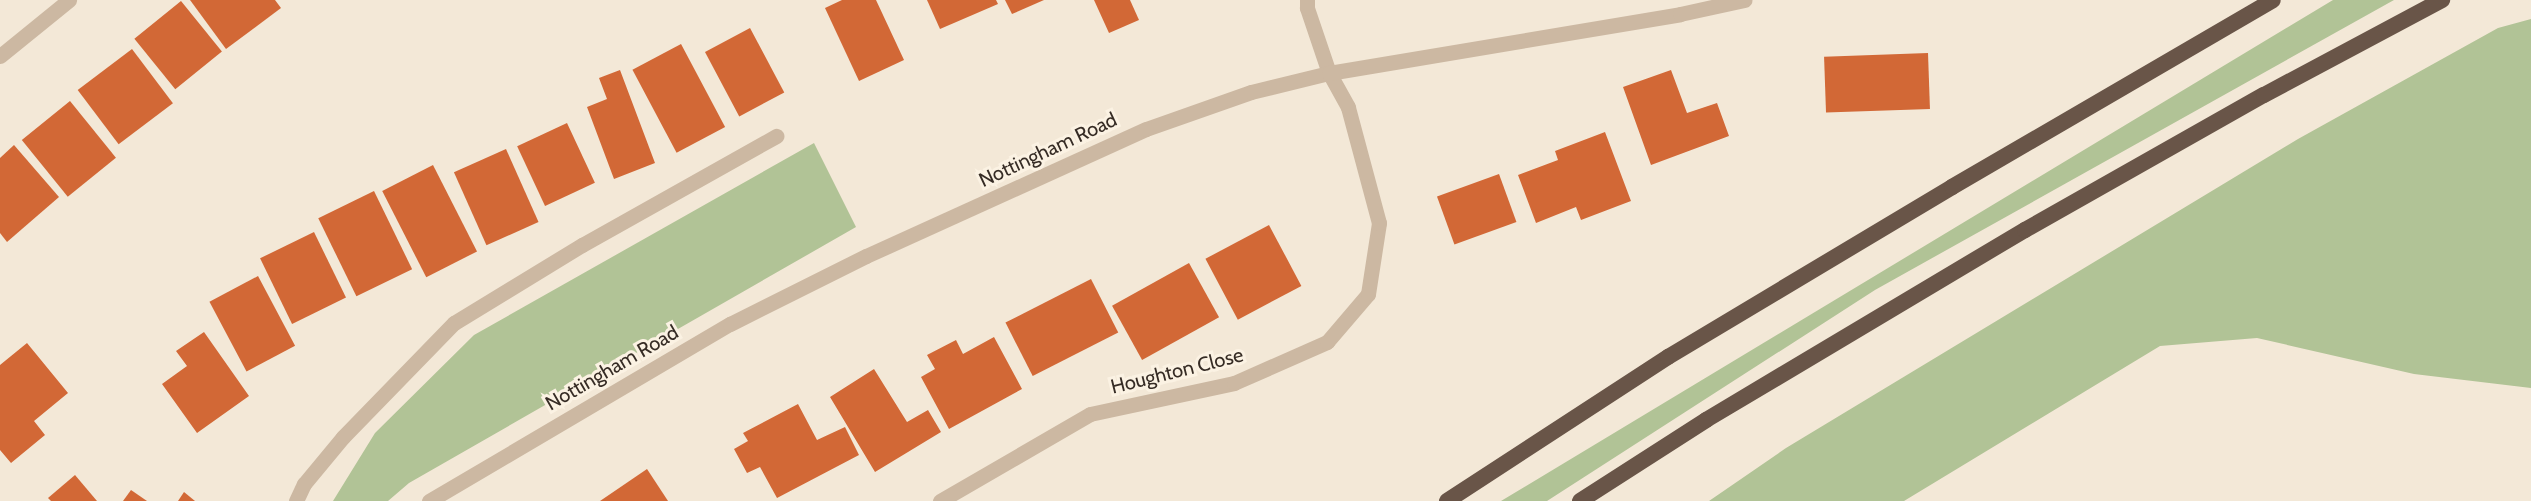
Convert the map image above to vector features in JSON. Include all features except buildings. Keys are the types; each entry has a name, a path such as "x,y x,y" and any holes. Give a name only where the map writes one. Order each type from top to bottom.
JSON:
{"highway":[{"path":"1447,501 1668,357 1952,187 2273,0"},
{"path":"1580,501 1706,420 2014,236 2264,95 2442,0"}],"street":[{"path":"0,56 69,0"},
{"name":"Houghton Close","path":"940,501 1090,414 1234,383 1328,342 1368,294 1379,223 1348,108 1329,73 1307,8 1307,0"},
{"name":"Nottingham Road","path":"429,501 730,324 866,256 1146,129 1251,92 1329,73 1680,14 1744,0"},
{"path":"296,501 304,484 342,437 454,323 582,245 776,136"}],"green space":[{"path":"2333,0 2394,0 1875,290 1547,501 1501,501"},
{"path":"2531,19 2531,388 2414,374 2257,338 2160,346 1904,501 1709,501 1786,448 2298,139 2498,28"},
{"path":"814,143 856,227 409,483 388,501 333,501 375,433 474,335"}]}
